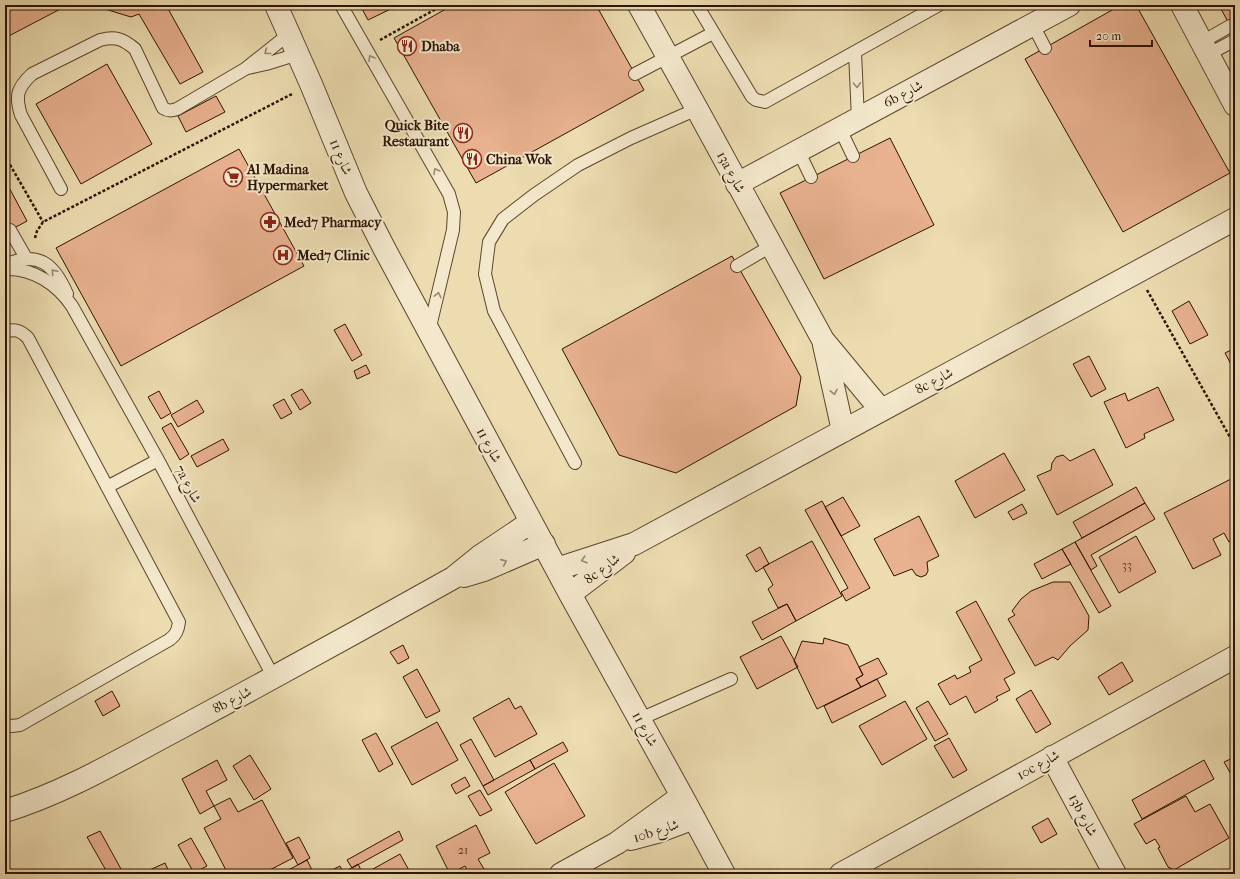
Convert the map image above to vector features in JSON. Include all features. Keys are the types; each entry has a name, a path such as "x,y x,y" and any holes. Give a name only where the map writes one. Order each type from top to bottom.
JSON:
{"street":[{"name":"شارع 11","path":"276,5 311,84 356,193 384,248 570,594 724,874"},
{"name":"13a شارع","path":"639,5 823,340 882,410"},
{"path":"1182,5 1235,105"},
{"name":"6b شارع","path":"737,184 1033,25 1065,6"},
{"name":"8c شارع","path":"557,569 634,544 1235,219"},
{"name":"13a شارع","path":"823,340 843,431"},
{"name":"8b شارع","path":"5,812 75,784 274,678 453,578 479,557 531,522"},
{"name":"8b شارع","path":"453,578 484,570 544,544"},
{"name":"8c شارع","path":"570,594 611,564 634,544"},
{"name":"10c شارع","path":"841,874 1235,657"},
{"name":"13b شارع","path":"1052,757 1115,874"},
{"name":"10b شارع","path":"561,874 617,843 682,796"},
{"name":"10b شارع","path":"617,843 657,832 694,818"}],"lane":[{"path":"342,5 449,194 452,203 454,212 453,230 429,333"},
{"path":"697,5 752,96 760,102 765,102 939,5"},
{"path":"1033,25 1044,48"},
{"path":"1205,48 1230,26"},
{"path":"635,74 714,33"},
{"path":"61,189 21,115 17,104 18,92 23,83 32,74 100,40 118,38 128,43 135,49 161,105 168,111 177,109 244,69 289,34"},
{"path":"1205,48 1235,40"},
{"path":"853,156 849,124 855,52"},
{"path":"244,69 298,54"},
{"path":"575,463 494,311 485,274 489,242 504,219 534,194 578,165 631,138 697,109"},
{"path":"798,150 811,177"},
{"path":"5,265 17,260 31,258 10,230"},
{"path":"737,266 771,246"},
{"name":"7a شارع","path":"31,258 47,265 55,272 62,282 72,306"},
{"name":"7a شارع","path":"5,270 20,270 45,279 56,287 72,306 158,460 274,678"},
{"path":"5,332 17,330 28,338 179,622 175,636 169,640 20,726 5,725"},
{"path":"107,487 158,460"},
{"path":"640,719 731,679"}],"path":[{"path":"365,48 443,5"},
{"path":"31,258 35,237 39,226 43,222 311,84"},
{"path":"5,156 43,222"},
{"path":"1136,272 1235,446"}],"building":[{"path":"16,5 68,5 5,38 5,11"},
{"path":"92,5 166,5 203,72 180,84 139,14 131,17"},
{"path":"360,5 399,5 368,20"},
{"path":"453,5 596,5 644,90 476,183 394,38"},
{"path":"1121,5 1136,5 1230,173 1123,232 1025,59"},
{"path":"1219,5 1235,5 1235,35"},
{"path":"107,64 152,144 81,184 36,104"},
{"path":"216,96 225,112 186,132 178,116"},
{"path":"890,138 934,225 824,279 780,193"},
{"path":"239,149 304,266 121,366 56,248"},
{"path":"5,180 27,221 5,233"},
{"path":"732,256 801,377 796,406 676,473 619,455 562,349"},
{"path":"1189,301 1208,335 1190,344 1172,311"},
{"path":"345,324 362,355 352,361 334,330"},
{"path":"1235,348 1235,372 1225,353"},
{"path":"1089,356 1106,389 1091,397 1073,364"},
{"path":"366,365 370,373 357,379 354,371"},
{"path":"1158,387 1174,420 1144,434 1145,438 1126,448 1104,402 1125,393 1128,401"},
{"path":"302,389 311,403 300,410 291,395"},
{"path":"159,391 171,413 161,419 148,397"},
{"path":"284,399 292,413 281,419 273,405"},
{"path":"197,400 204,412 178,427 171,415"},
{"path":"171,423 189,454 180,460 162,428"},
{"path":"223,439 229,450 197,467 191,456"},
{"path":"1094,449 1113,485 1057,515 1037,476 1051,470 1052,463 1056,457 1063,455 1070,461"},
{"path":"1004,453 1025,490 975,518 955,481"},
{"path":"1231,479 1235,486 1235,539 1229,542 1224,533 1213,539 1221,555 1193,569 1164,513"},
{"path":"1136,487 1145,503 1082,538 1073,522"},
{"path":"843,497 860,526 841,536 825,507"},
{"path":"822,501 870,588 846,601 841,592 848,588 805,510"},
{"path":"1145,503 1155,519 1091,555 1097,566 1091,570 1075,542"},
{"path":"1022,504 1027,513 1013,520 1008,512"},
{"path":"919,516 939,556 927,562 928,571 926,575 921,577 916,575 912,569 894,576 874,539"},
{"path":"1136,536 1156,572 1119,593 1099,557"},
{"path":"812,541 842,596 796,621 787,604 778,608 768,589 773,585 763,567"},
{"path":"1075,542 1111,606 1099,613 1062,549"},
{"path":"760,547 769,564 756,572 746,555"},
{"path":"1062,549 1071,564 1042,579 1034,564"},
{"path":"1053,582 1070,582 1089,616 1088,630 1070,646 1058,660 1053,657 1035,666 1008,619 1015,615 1012,611 1021,599 1031,591"},
{"path":"976,601 1015,673 1004,679 1010,690 996,697 998,700 975,713 966,696 950,705 938,684 955,675 957,679 971,672 969,667 982,660 956,612"},
{"path":"787,604 796,621 762,640 752,622"},
{"path":"781,636 798,667 757,689 740,657"},
{"path":"824,638 848,645 863,675 856,679 861,687 817,709 794,661 802,641 823,644"},
{"path":"403,645 409,658 398,664 390,652"},
{"path":"878,658 887,674 861,687 856,679 863,675 859,667"},
{"path":"1122,662 1133,681 1109,695 1098,677"},
{"path":"417,669 440,711 426,718 403,677"},
{"path":"877,679 886,696 832,723 824,706"},
{"path":"1031,690 1051,724 1036,733 1016,699"},
{"path":"112,691 120,706 103,716 95,701"},
{"path":"509,698 515,709 521,706 537,734 495,757 473,718"},
{"path":"905,701 927,739 882,765 859,726"},
{"path":"928,701 948,734 935,741 916,708"},
{"path":"437,722 458,760 412,785 391,747"},
{"path":"376,733 393,764 379,772 362,740"},
{"path":"949,738 967,770 953,778 934,746"},
{"path":"471,739 494,780 483,786 460,745"},
{"path":"563,742 568,751 535,769 530,760"},
{"path":"250,755 271,789 254,800 233,766"},
{"path":"1235,757 1235,775 1232,776 1224,762"},
{"path":"217,760 227,780 206,791 214,806 200,814 182,779"},
{"path":"530,760 535,769 488,795 483,786"},
{"path":"1204,760 1214,779 1142,819 1132,800"},
{"path":"554,763 585,816 536,844 505,792"},
{"path":"465,777 470,786 456,794 451,785"},
{"path":"480,790 492,810 480,816 468,796"},
{"path":"1186,796 1195,812 1210,804 1229,838 1174,870 1168,867 1155,839 1146,844 1134,824"},
{"path":"230,798 238,812 262,800 293,858 262,874 228,874 204,828 221,819 214,806"},
{"path":"1048,818 1057,834 1041,843 1032,827"},
{"path":"476,825 490,853 478,859 484,869 474,874 469,874 465,866 450,874 436,846"},
{"path":"100,831 121,869 111,874 108,874 87,837"},
{"path":"399,831 403,840 352,868 347,860"},
{"path":"299,837 310,858 298,865 286,843"},
{"path":"191,838 207,866 194,873 178,845"},
{"path":"400,854 411,874 364,874"},
{"path":"307,860 313,872 309,874 281,874"},
{"path":"165,863 170,874 141,874"},
{"path":"358,864 362,872 358,874 350,874 348,870"},
{"path":"340,866 344,874 324,874"}],"place":[{"name":"Dhaba","path":"407,46"},
{"name":"Quick Bite Restaurant","path":"463,133"},
{"name":"China Wok","path":"472,159"},
{"name":"Al Madina Hypermarket","path":"233,177"},
{"name":"Med7 Pharmacy","path":"270,222"},
{"name":"Med7 Clinic","path":"283,255"}]}
